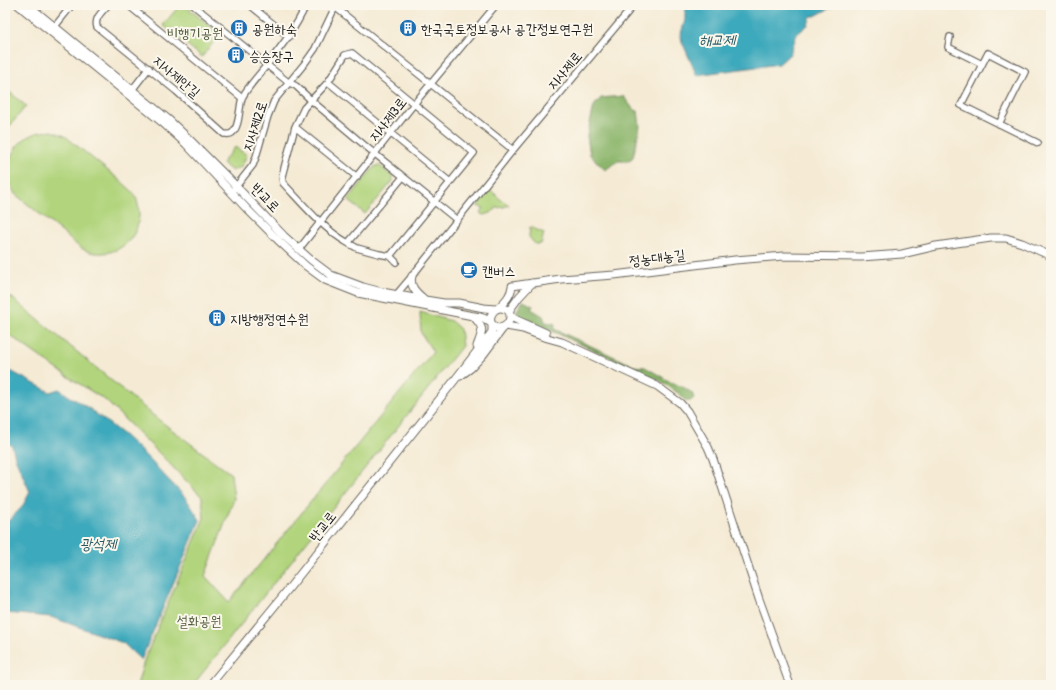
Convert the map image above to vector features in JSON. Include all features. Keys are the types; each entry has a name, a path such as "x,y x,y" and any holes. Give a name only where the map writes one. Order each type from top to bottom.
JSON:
{"street":[{"path":"18,5 53,29"},
{"path":"28,5 53,29"},
{"path":"53,29 72,5"},
{"name":"지사제안길","path":"108,5 96,19 97,27 149,68 224,134 232,134 236,129 242,98 289,37 306,5"},
{"name":"지사제안길","path":"128,5 242,98"},
{"path":"193,5 288,82 296,86 375,154 456,220"},
{"path":"250,5 289,37"},
{"name":"지사제3로","path":"299,249 414,104 496,5"},
{"name":"지사제로","path":"396,294 513,150 634,5"},
{"path":"335,6 513,150"},
{"name":"지사제2로","path":"232,192 253,165 274,101 315,49 335,6"},
{"name":"반교로","path":"53,29 169,120 237,186 284,236 311,260 331,275 363,287 425,300 444,303 459,303 497,309"},
{"name":"반교로","path":"53,29 186,144 246,208 293,255 325,280 358,293 478,316 492,323 492,332 454,381 210,685"},
{"path":"950,37 948,47 982,64"},
{"path":"390,256 474,153 352,53 345,55 328,82 304,108 295,127 282,176 283,183 320,222 334,234 357,248 390,256 396,262"},
{"path":"999,124 1025,72 988,53 961,104 999,124 1038,143"},
{"path":"132,90 149,68"},
{"path":"328,82 450,182"},
{"path":"295,127 356,177"},
{"path":"348,243 403,177"},
{"name":"정농대농길","path":"515,285 561,279 614,275 735,260 784,256 861,257 895,254 991,238 1006,238 1022,243 1051,256"},
{"path":"412,276 412,286 425,300"},
{"path":"515,285 509,296 491,315 490,318 492,323 497,328 505,326 510,321 510,313 518,297 532,283"},
{"path":"515,285 518,297"},
{"path":"497,309 505,308 515,319 560,339 562,342"},
{"path":"473,316 482,328 482,333 476,351"},
{"path":"505,326 523,328 544,337 562,342 657,386 680,403 687,411 713,459 759,599 790,685"},
{"name":"반교로","path":"454,381 471,368 505,326"}],"green space":[{"name":"비행기공원","path":"180,5 184,5 220,34 202,57 163,25"},
{"path":"5,88 26,106 5,132"},
{"path":"623,96 634,110 638,111 640,126 633,157 628,161 618,161 605,170 590,155 587,136 594,106 601,98"},
{"path":"52,131 65,136 122,182 135,195 138,202 139,211 138,225 130,240 124,246 108,252 99,253 87,251 76,244 15,194 10,181 9,162 11,156 19,144 30,136 38,132"},
{"path":"235,147 247,155 241,167 232,171 222,163"},
{"path":"379,165 393,177 393,181 365,214 348,200 374,167"},
{"path":"490,189 500,199 509,205 496,208 491,213 483,215 480,213 484,208 477,206"},
{"path":"530,227 544,233 541,244 535,244 529,237"},
{"name":"설화공원","path":"5,292 159,420 231,474 234,499 205,576 229,602 433,352 421,333 420,312 451,321 460,329 462,346 193,685 137,685 145,658 204,518 202,497 105,400 67,376 5,332"},
{"path":"523,301 533,306 531,309 543,316 545,322 555,324 554,329 633,366 645,367 674,384 683,387 692,393 694,398 690,401 686,401 678,393 661,381 518,315 517,310"}],"water":[{"name":"해교제","path":"687,5 836,5 815,16 811,16 808,25 797,34 790,54 779,64 697,76 680,37 685,20"},
{"name":"광석제","path":"5,368 50,392 59,389 90,409 125,436 185,497 200,520 141,660 123,643 51,617 5,613 5,524 22,507 30,492 16,460 12,446 8,443 5,436"}],"place":[{"name":"공원하숙","path":"239,28"},
{"name":"한국국토정보공사 공간정보연구원","path":"408,28"},
{"name":"승승장구","path":"236,55"},
{"name":"캔버스","path":"469,270"},
{"name":"지방행정연수원","path":"217,318"}]}
